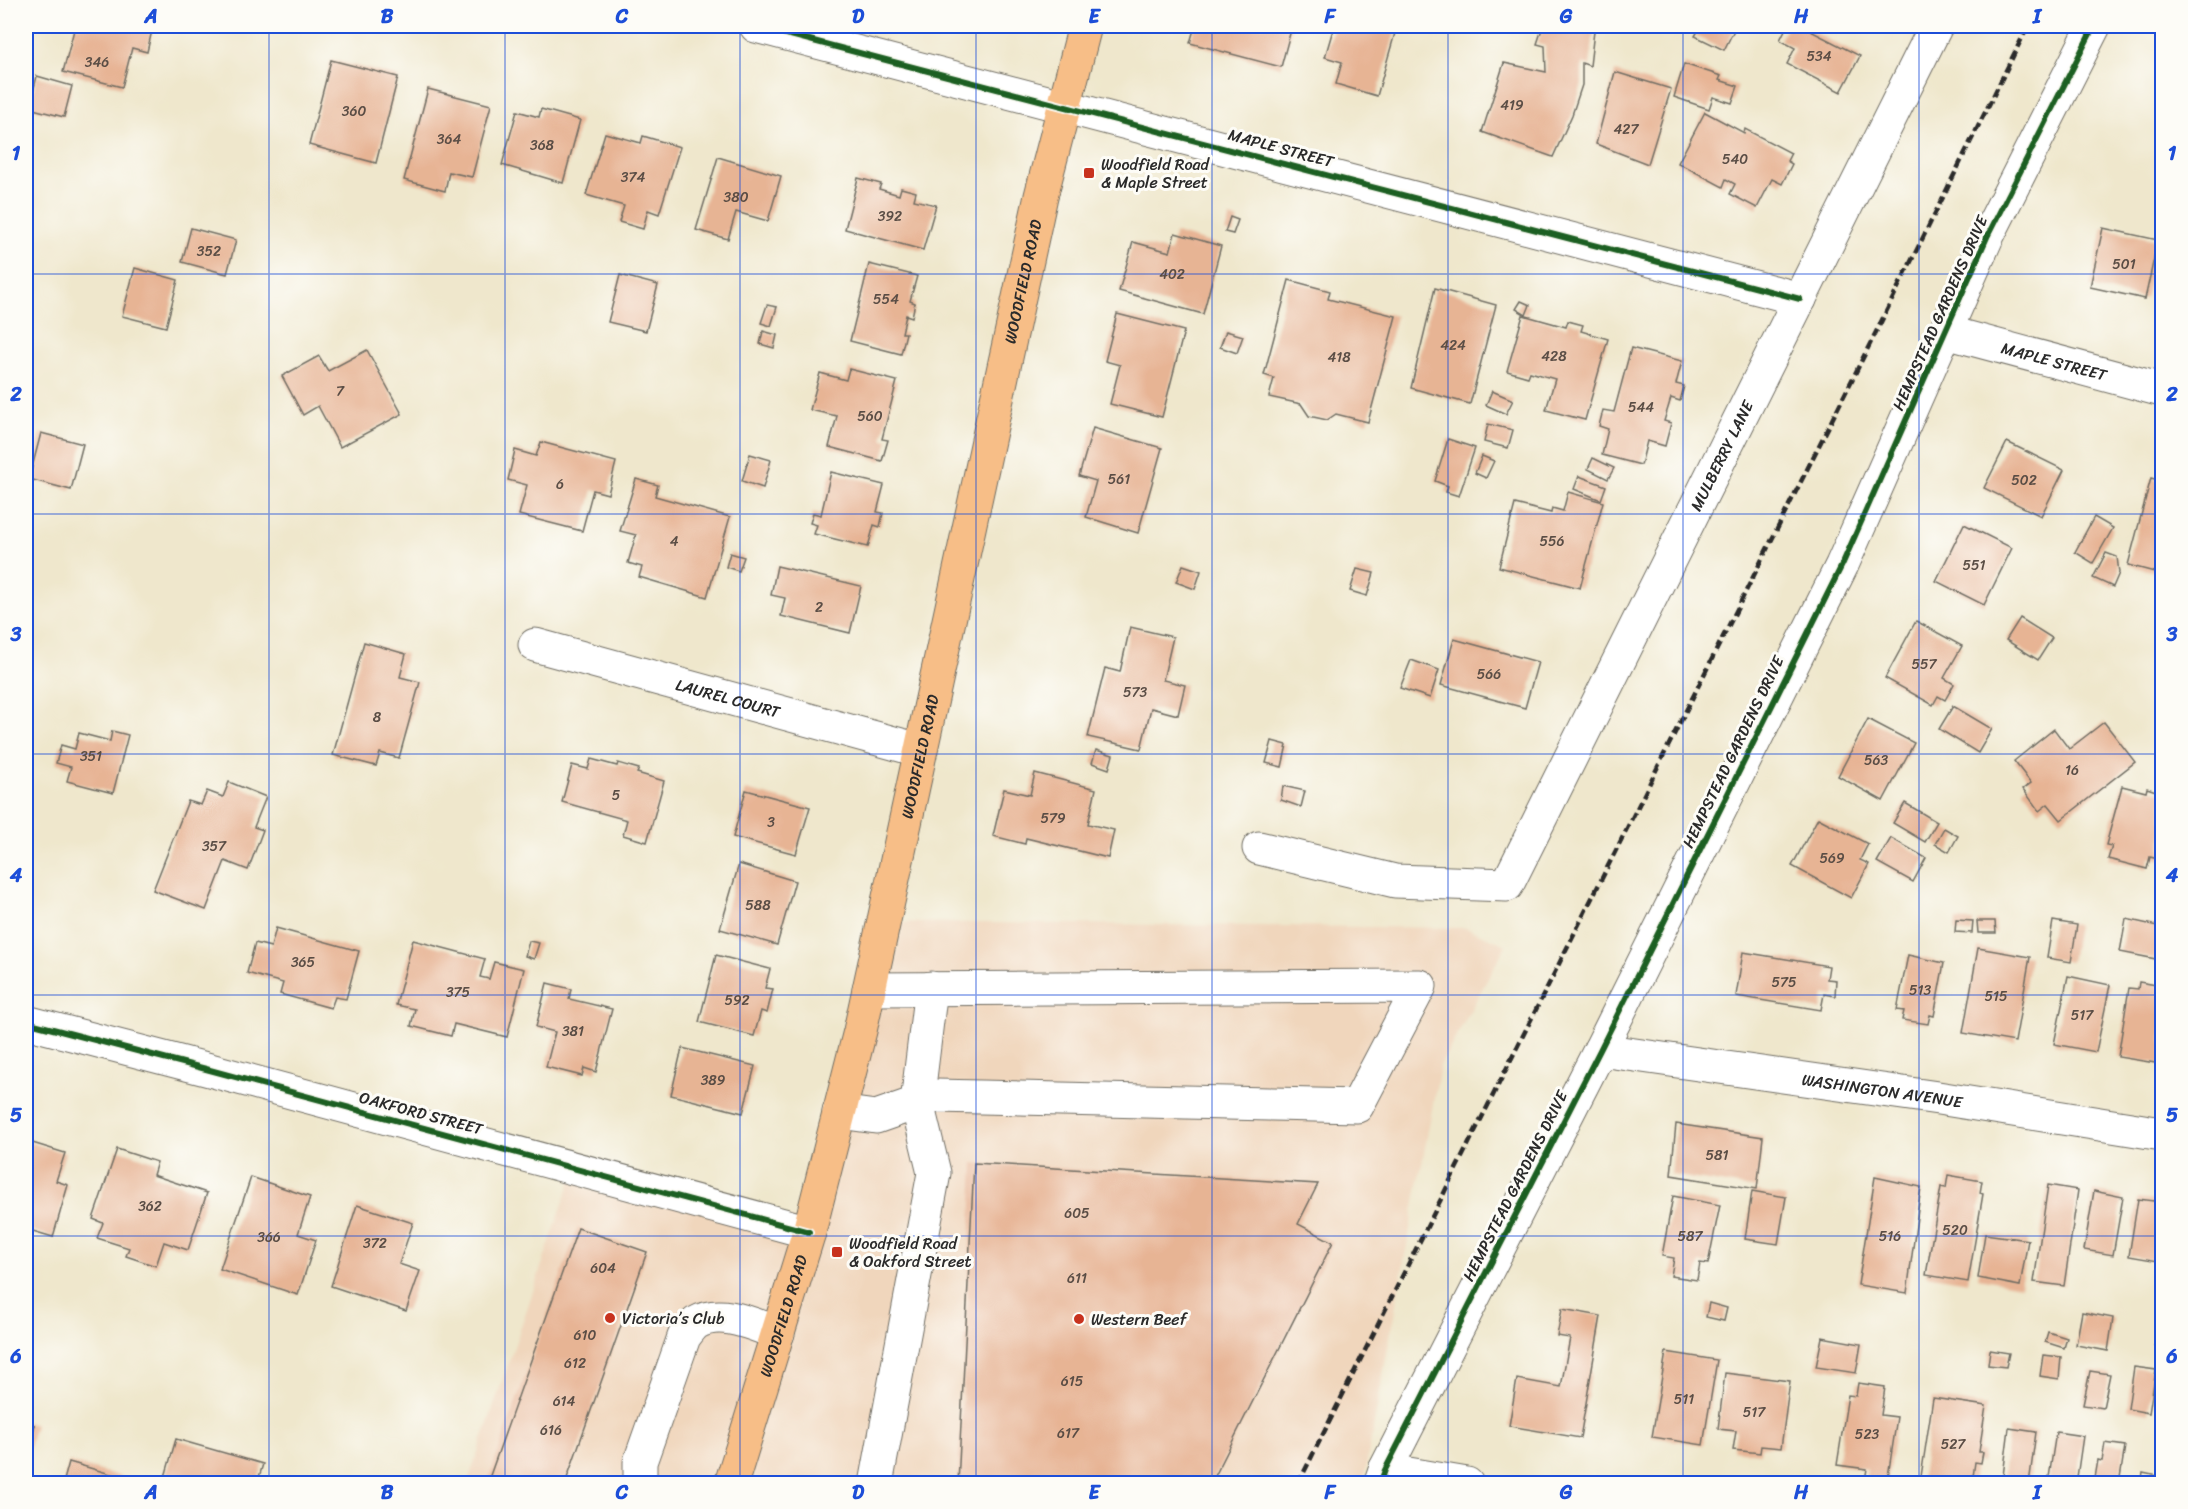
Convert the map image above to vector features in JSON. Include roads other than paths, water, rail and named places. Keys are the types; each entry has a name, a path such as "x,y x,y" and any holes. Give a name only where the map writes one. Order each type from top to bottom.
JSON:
{"main road":[{"name":"WOODFIELD ROAD","path":"731,1484 809,1232 840,1112 869,989 1041,196 1085,26"}],"street":[{"name":"MAPLE STREET","path":"756,26 1800,299"},
{"name":"MULBERRY LANE","path":"1259,848 1395,881 1507,885 1936,26"},
{"name":"HEMPSTEAD GARDENS DRIVE","path":"1383,1477 1600,1050 1842,565 1987,237 2094,26"},
{"name":"MAPLE STREET","path":"1946,332 2163,390"},
{"name":"LAUREL COURT","path":"536,645 919,750"},
{"path":"840,1112 876,1117 936,1096 1357,1106 1420,986 869,989"},
{"path":"876,1484 934,1173 917,1103 931,988"},
{"name":"OAKFORD STREET","path":"26,1023 217,1072 809,1232"},
{"name":"WASHINGTON AVENUE","path":"1600,1050 1938,1098 2163,1134"},
{"path":"640,1484 640,1462 684,1337 696,1323 718,1318 733,1318 778,1334"},
{"path":"1383,1477 1467,1484"}],"railway":[{"path":"1298,1484 2028,26"}],"place":[{"name":"Woodfield Road & Maple Street","path":"1089,173"},
{"name":"Woodfield Road & Oakford Street","path":"837,1252"},
{"name":"Victoria’s Club","path":"610,1318"},
{"name":"Western Beef","path":"1079,1319"}]}
